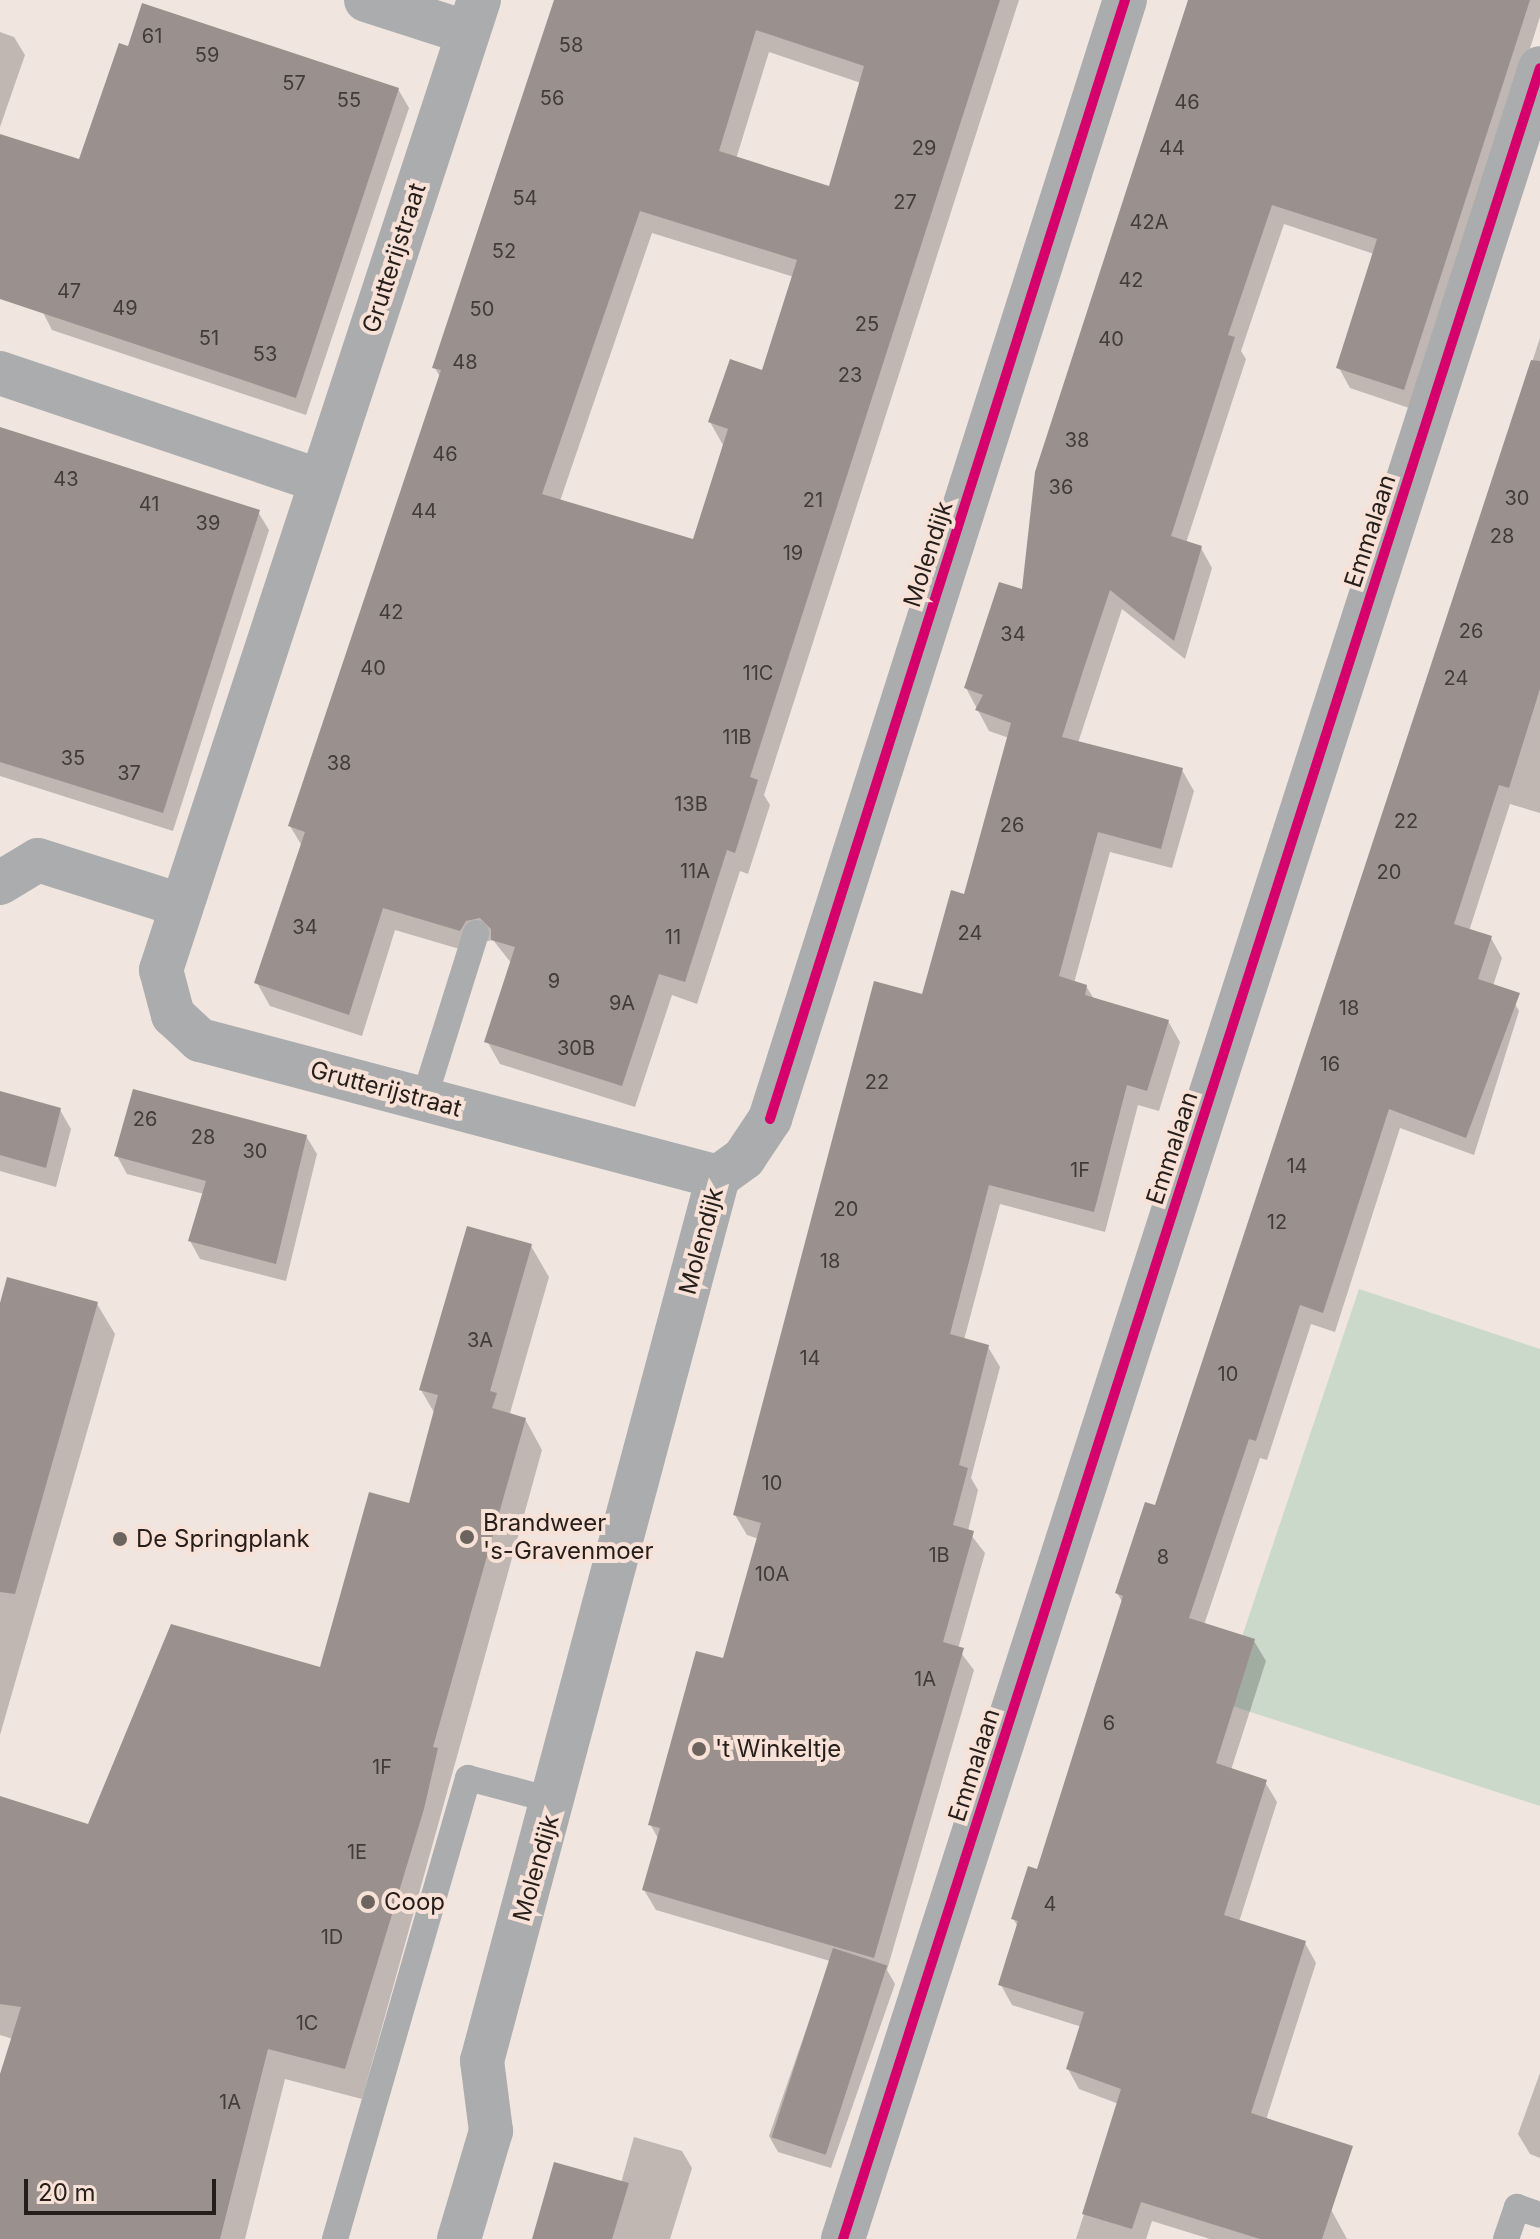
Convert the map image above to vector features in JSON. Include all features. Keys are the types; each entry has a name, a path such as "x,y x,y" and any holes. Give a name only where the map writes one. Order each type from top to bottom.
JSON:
{"street":[{"name":"Grutterijstraat","path":"366,0 474,17 180,905 161,970 173,1015 200,1040 718,1177"},
{"name":"Molendijk","path":"459,2239 491,2131 482,2061 555,1801 718,1177 744,1158 770,1119 1125,0"},
{"name":"Emmalaan","path":"843,2239 1540,68"},
{"path":"0,373 320,481"},
{"path":"0,883 38,860 180,905"}],"lane":[{"path":"424,1099 476,933"},
{"path":"335,2239 468,1778 555,1801"},
{"path":"1506,2239 1517,2207 1540,2215"}],"green space":[{"path":"1359,1289 1540,1349 1540,1806 1220,1702"}],"building":[{"path":"554,0 1000,0 750,777 758,780 735,853 727,850 685,982 659,974 622,1086 484,1042 515,947 491,940 491,929 480,918 466,921 460,931 383,908 349,1015 254,983 305,832 288,826 441,370 432,368","holes":["756,30 864,66 829,186 719,151","640,211 797,260 762,370 730,359 708,422 728,429 693,539 542,494"]},
{"path":"1188,0 1530,0 1404,390 1336,368 1377,239 1272,205 1228,335 1235,337 1171,536 1202,546 1174,641 1110,590 1062,737 1183,768 1161,849 1098,832 1059,976 1087,985 1085,995 1169,1020 1147,1091 1127,1085 1094,1212 989,1185 950,1334 989,1345 959,1465 968,1468 953,1525 974,1531 943,1642 964,1648 874,1958 642,1890 660,1828 648,1825 696,1651 723,1658 761,1523 733,1515 874,981 922,994 951,890 964,894 1011,723 975,710 983,695 964,688 999,582 1022,589 1035,472"},
{"path":"142,3 399,88 296,398 0,299 0,134 79,159 119,43 128,46"},
{"path":"1531,360 1540,361 1540,689 1509,788 1499,785 1454,924 1492,936 1478,979 1520,993 1466,1138 1389,1109 1323,1313 1300,1305 1256,1441 1249,1439 1189,1618 1255,1639 1216,1763 1267,1780 1224,1915 1306,1941 1251,2113 1353,2146 1322,2239 1260,2239 1141,2202 1132,2229 1082,2214 1121,2089 1066,2069 1084,2012 998,1985 1018,1921 1011,1919 1028,1866 1037,1869 1123,1596 1115,1593 1145,1502 1155,1505"},
{"path":"0,427 260,510 163,813 0,762"},
{"path":"133,1089 307,1135 276,1264 188,1241 206,1181 114,1156"},
{"path":"0,1091 61,1108 46,1168 0,1155"},
{"path":"467,1226 532,1244 490,1391 497,1393 492,1408 526,1418 433,1747 438,1748 424,1809 345,2069 268,2049 220,2239 0,2239 0,2074 21,2007 0,2004 0,1796 88,1824 171,1624 320,1667 369,1492 409,1503 438,1395 419,1390"},
{"path":"7,1277 98,1302 15,1594 0,1592 0,1303"},
{"path":"833,1948 887,1966 826,2155 772,2137"},
{"path":"554,2162 629,2183 612,2239 532,2239"}],"cycle path":[{"path":"770,1119 1125,0"},
{"path":"843,2239 1540,68"}],"place":[{"name":"Brandweer 's-Gravenmoer","path":"467,1537"},
{"name":"De Springplank","path":"120,1539"},
{"name":"'t Winkeltje","path":"699,1749"},
{"name":"Coop","path":"368,1902"}]}
